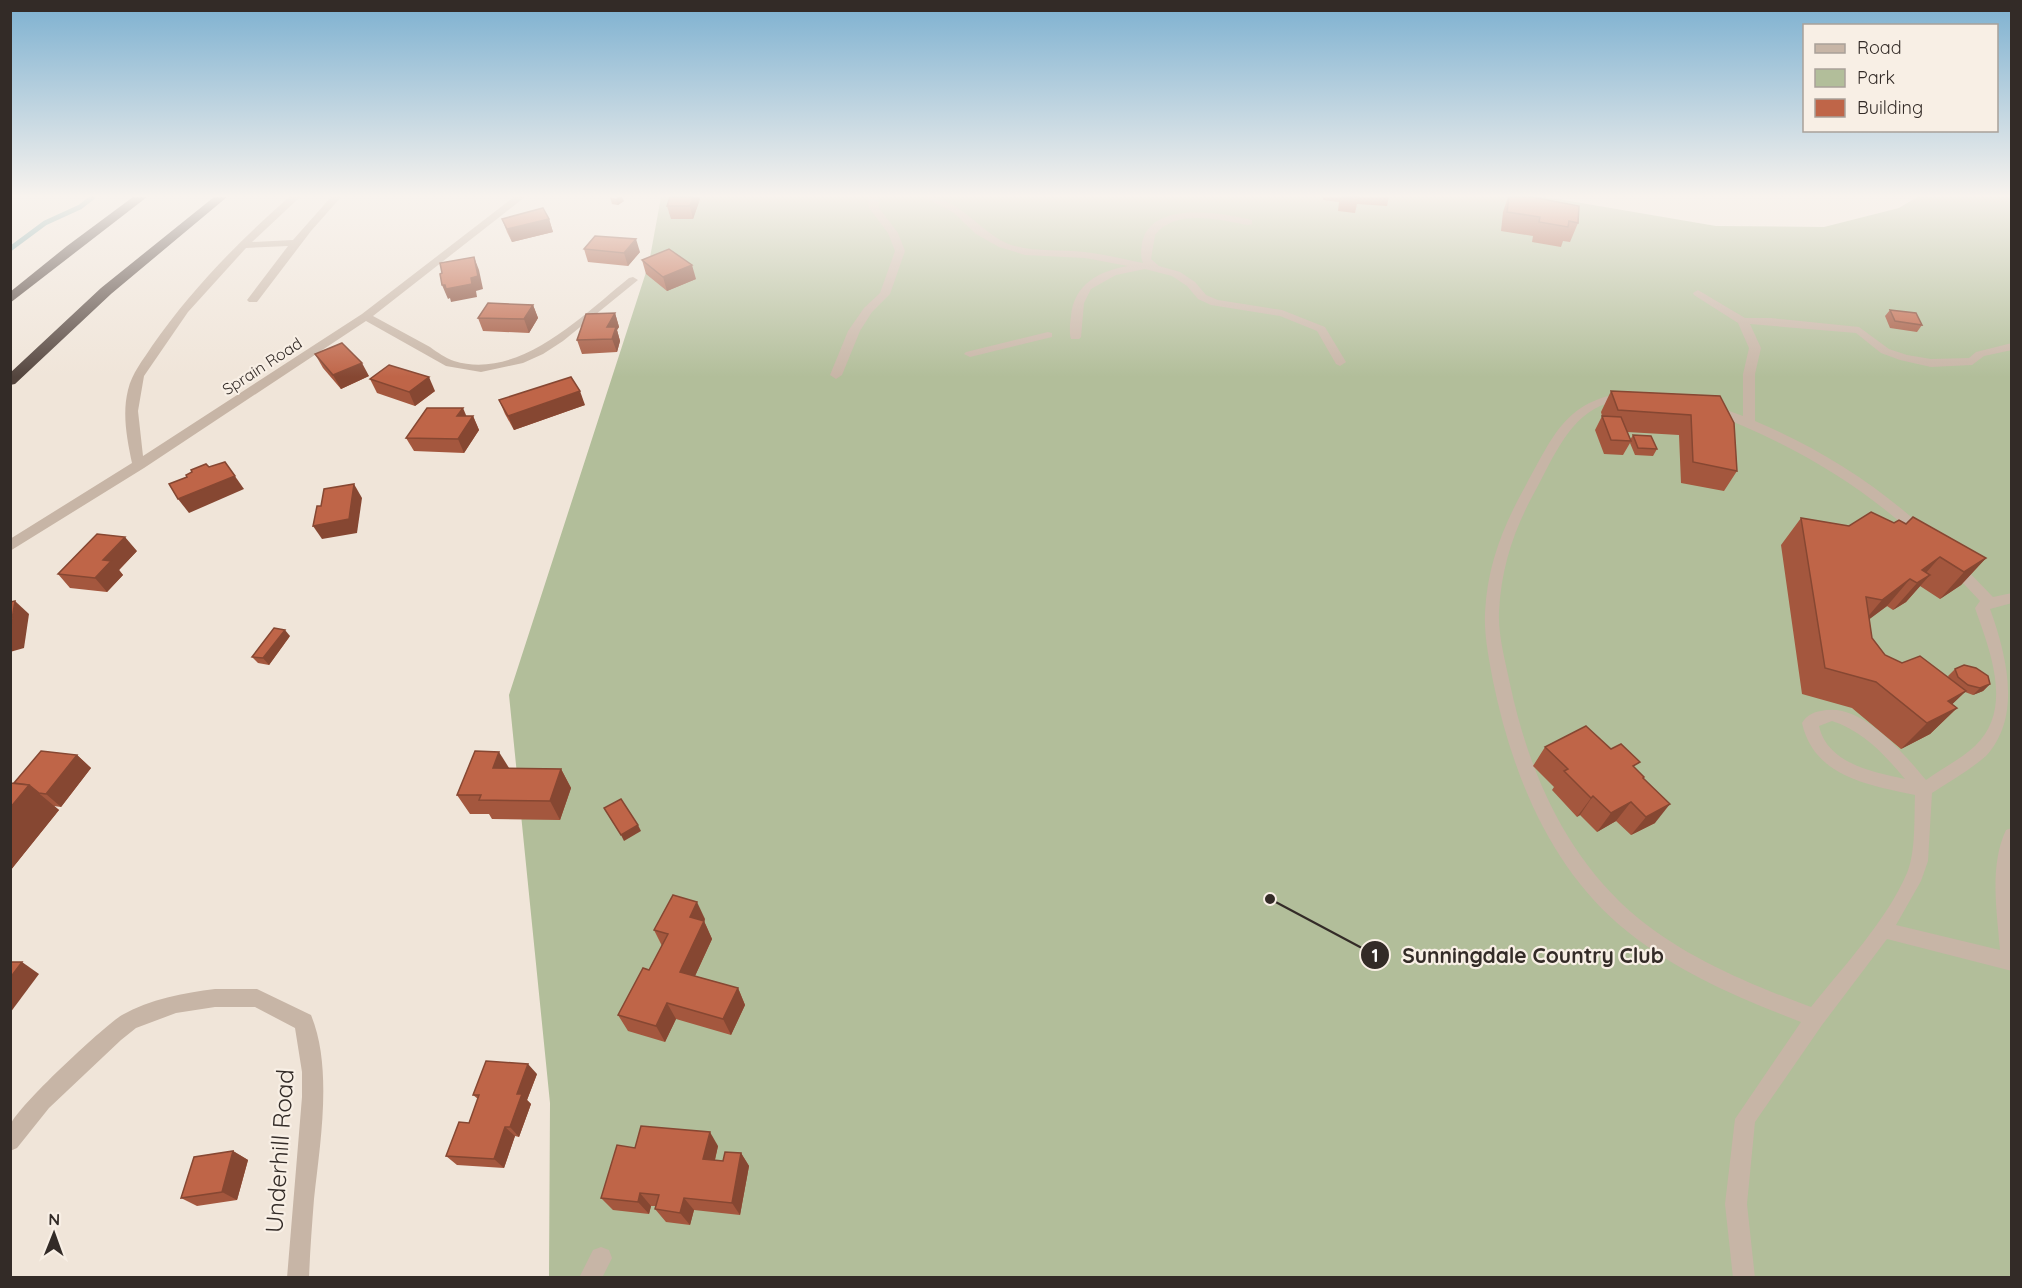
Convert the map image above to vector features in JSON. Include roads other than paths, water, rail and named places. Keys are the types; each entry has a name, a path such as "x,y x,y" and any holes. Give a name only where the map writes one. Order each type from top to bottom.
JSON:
{"highway":[{"path":"10,299 61,257"},
{"path":"10,381 106,291 147,257"}],"street":[{"path":"139,465 132,430 137,378 165,335 233,257"},
{"path":"253,300 286,257"},
{"name":"Sprain Road","path":"10,546 139,465 366,316 442,257"},
{"path":"836,375 854,331 868,310 885,294 898,257"},
{"path":"1096,257 1176,274 1191,284 1202,297 1215,303 1282,313 1314,325 1321,329 1340,362"},
{"path":"1146,257 1146,260 1155,268"},
{"path":"1075,337 1078,302 1089,284 1106,274 1132,269 1155,268"},
{"path":"366,316 450,364 481,368 519,361 538,352 559,339 633,280"},
{"path":"1698,293 1743,321 1772,321 1859,330 1885,351 1904,358 1931,363 1972,361 1980,354 2012,346"},
{"path":"1743,321 1755,348 1749,374 1749,422"},
{"path":"970,354 1048,335"},
{"path":"1647,398 1625,396 1600,400 1580,411 1558,440 1526,498 1502,549 1492,619 1504,689 1523,762 1543,810 1583,875 1633,925 1678,956 1784,1006 1815,1018"},
{"path":"1699,405 1749,422 1832,463 1896,509 1990,603"},
{"path":"1744,1278 1736,1204 1745,1119 1815,1018 1883,930 1915,875 1919,861 1924,790 1898,760 1860,726 1847,718 1832,715 1820,717 1810,723 1810,733 1821,750 1840,765 1863,777 1924,790 1981,751 2005,731 2006,657 1982,608 1990,603 2012,598"},
{"path":"1883,930 2011,962 2005,860 2008,840 2012,835"},
{"name":"Underhill Road","path":"10,1141 42,1101 114,1033 130,1021 176,1004 215,998 257,998 304,1022 311,1050 313,1116 300,1223 298,1278"}],"place":[{"name":"Sunningdale Country Club","path":"1270,899"}]}
